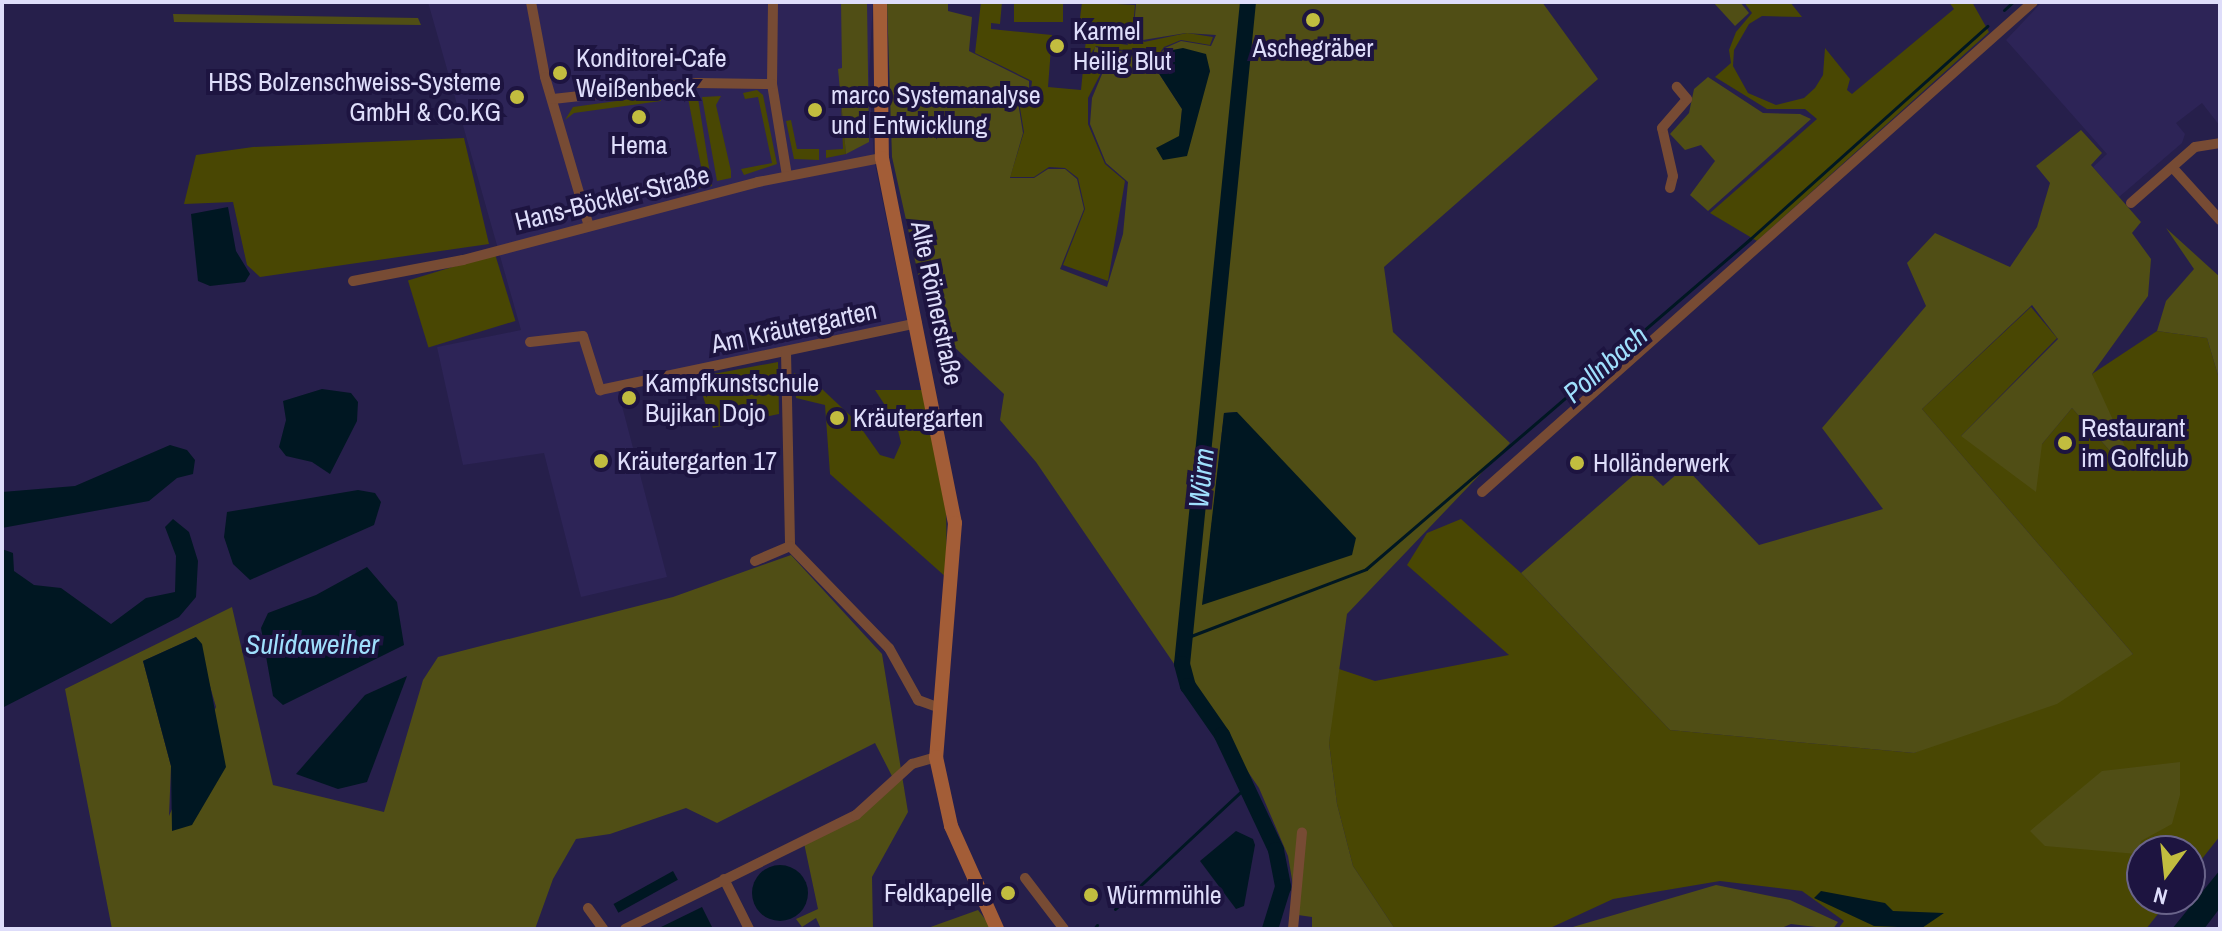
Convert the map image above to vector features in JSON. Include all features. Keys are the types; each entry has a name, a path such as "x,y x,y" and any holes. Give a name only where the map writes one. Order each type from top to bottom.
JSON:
{"main road":[{"name":"Alte Römerstraße","path":"880,2 882,158 955,523 937,707 936,757 951,826 997,929"}],"street":[{"path":"531,2 553,99 588,223"},
{"path":"773,2 772,84 787,176"},
{"path":"1482,492 2033,2"},
{"path":"553,99 679,84 772,84"},
{"path":"1670,188 1673,176 1662,128 1687,99 1677,87"},
{"path":"2131,203 2195,147 2220,143"},
{"name":"Hans-Böckler-Straße","path":"353,281 463,260 588,223 787,176 882,158"},
{"path":"2173,168 2220,220"},
{"name":"Am Kräutergarten","path":"530,342 583,336 600,390 917,323"},
{"path":"786,352 790,546 889,648 918,700 937,707"},
{"path":"755,561 790,546"},
{"path":"625,929 856,815 912,764 936,757"},
{"path":"1293,929 1302,832"},
{"path":"1025,878 1064,929"},
{"path":"724,879 749,929"},
{"path":"588,908 603,929"}],"shaded area":[{"path":"428,2 873,2 869,75 874,159 908,325 617,387 667,577 581,597 544,453 463,465 437,347 521,330"},
{"path":"841,2 867,2 869,142 846,154 838,69 842,68"},
{"path":"887,2 948,2 948,11 972,17 969,51 1029,81 1029,89 1017,96 1023,133 1010,178 1034,178 1048,169 1065,169 1077,179 1084,209 1060,269 1107,287 1123,234 1128,182 1106,163 1090,124 1092,98 1105,67 1092,60 1095,47 1129,53 1151,67 1165,48 1181,41 1211,46 1216,35 1186,33 1143,40 1134,26 1136,4 1117,2 1542,2 1598,79 1384,267 1393,332 1510,443 1347,614 1329,743 1337,804 1353,866 1395,929 1312,929 1312,917 1298,915 1288,856 1259,788 1036,462 1000,420 1004,394 929,323 892,157","holes":["1156,69 1210,71 1180,136 1182,109","1237,412 1203,604 1224,413"]},
{"path":"981,2 1002,2 1000,24 991,23 991,29 1052,35 1048,87 1081,90 1086,39 1128,45 1124,33 1079,26 1082,2 1135,5 1133,28 1144,42 1187,33 1213,37 1210,45 1181,40 1164,47 1151,66 1130,51 1096,46 1092,52 1091,61 1104,67 1088,98 1088,124 1105,164 1125,181 1108,281 1063,265 1085,209 1078,178 1065,168 1049,167 1034,177 1010,177 1024,132 1018,96 1031,90 1032,81 975,53"},
{"path":"1014,2 1063,2 1063,22 1014,22"},
{"path":"1713,2 1740,2 1749,13 1735,26"},
{"path":"1744,2 1790,2 1802,17 1762,16 1749,24 1734,50 1733,66 1748,93 1776,105 1804,98 1815,88 1823,75 1825,48 1850,79 1847,90 1852,94 1954,9 1949,2 1972,2 1989,32 1757,241 1710,213 1817,119 1805,109 1767,109 1715,77 1731,63 1729,50 1736,32 1752,13"},
{"path":"2042,2 2220,2 2220,126 2202,103 2176,123 2185,134 2182,143 2119,197 2093,167 2107,154 2006,40"},
{"path":"173,14 418,18 421,25 174,22"},
{"path":"1708,77 1763,113 1800,114 1811,119 1708,211 1690,195 1715,161 1701,145 1685,150 1670,134 1689,113 1694,89"},
{"path":"757,90 763,95 777,164 744,175 741,169 772,163 758,97 745,99 743,93"},
{"path":"697,92 712,186 684,191 704,184 688,98 673,99 672,94"},
{"path":"661,95 661,101 574,113 565,120 573,107"},
{"path":"721,96 716,105 731,178 717,181 702,97"},
{"path":"841,102 846,154 826,158 826,150 843,149"},
{"path":"791,120 797,149 819,149 819,160 794,159 786,121"},
{"path":"2081,130 2102,153 2091,165 2141,222 2132,233 2151,259 2148,296 2092,374 2128,453 2118,460 2072,408 2042,444 2036,492 1961,436 2058,339 2032,305 1922,409 2133,654 2057,704 1914,753 1670,730 1521,573 1643,467 1663,486 1685,467 1759,545 1883,509 1822,428 1926,306 1907,263 1935,233 2010,267 2037,227 2050,183 2036,166"},
{"path":"464,138 489,244 260,277 247,265 233,202 184,204 196,155 253,147"},
{"path":"2166,228 2220,277 2220,382 2207,338 2157,331 2166,301 2194,269"},
{"path":"495,254 515,321 428,348 408,281"},
{"path":"2031,307 2057,338 1961,436 2042,444 2072,408 2118,460 2092,374 2157,331 2207,338 2220,382 2220,836 2206,854 2206,835 2126,835 2126,915 2157,915 2146,929 1838,929 1844,921 1802,891 1720,881 1613,899 1548,929 1395,929 1353,866 1337,804 1329,743 1336,668 1375,681 1509,655 1407,565 1427,533 1461,519 1521,573 1670,730 1914,753 2133,654 1922,409"},
{"path":"778,362 779,414 713,428 697,377"},
{"path":"794,373 822,389 856,421 880,455 894,459 901,443 896,422 875,390 922,390 946,503 947,578 830,474 825,405 796,398"},
{"path":"791,555 882,654 908,812 872,877 873,929 821,929 816,918 802,927 796,919 818,909 804,843 856,815 894,780 875,743 717,823 686,808 610,834 576,839 553,879 535,929 112,929 65,689 232,607 273,785 384,812 423,680 438,657 673,597","holes":["196,637 216,707 169,816 171,766 143,661"]},
{"path":"2180,762 2180,795 2172,824 2152,835 2126,835 2126,853 2045,846 2030,831 2102,771"},
{"path":"1716,885 1790,900 1838,922 1833,929 1791,924 1779,929 1566,929"},
{"path":"978,910 993,929 925,929"}],"water":[{"path":"1183,48 1206,54 1210,71 1187,156 1163,160 1156,148 1179,136 1182,109 1156,69 1167,51"},
{"path":"228,207 236,251 250,274 245,282 210,286 198,281 191,214"},
{"path":"322,389 351,393 358,402 357,421 330,474 312,462 286,456 279,447 286,420 283,401"},
{"path":"1237,412 1356,538 1352,555 1202,605 1224,413"},
{"path":"170,445 187,450 195,460 193,474 177,478 149,501 2,528 2,492 75,486"},
{"path":"358,490 375,493 381,502 374,525 250,580 233,564 224,537 227,512"},
{"path":"173,519 189,532 198,561 196,597 179,617 2,708 2,549 13,553 14,571 34,585 61,588 111,624 146,598 175,592 176,556 165,527"},
{"name":"Sulidaweiher","path":"367,567 397,602 404,645 283,705 273,696 261,628 268,613 316,595"},
{"path":"196,637 202,644 226,767 192,825 172,831 171,766 143,661"},
{"path":"407,676 367,782 338,789 296,774 365,695"},
{"path":"1236,831 1253,839 1255,845 1244,906 1236,909 1200,861"},
{"path":"780,865 800,873 808,893 800,913 780,921 760,913 752,893 760,873"},
{"path":"2220,870 2220,908 2204,929 2172,929 2183,915 2206,915 2206,887"},
{"path":"673,871 678,880 618,913 614,904"},
{"path":"1821,891 1885,903 1893,911 1944,913 1922,928 1874,926 1814,898"},
{"path":"702,907 713,929 657,929"}],"waterway":[{"name":"Würm","path":"1248,2 1182,664 1188,686 1222,735 1276,850 1283,887 1270,929"},
{"name":"Pollnbach","path":"2004,10 2013,2"},
{"name":"Pollnbach","path":"1183,639 1366,569 1750,239 1987,26"},
{"path":"1115,909 1246,787"},
{"path":"1094,929 1097,925"}],"place":[{"name":"Aschegräber","path":"1313,20"},
{"name":"Karmel Heilig Blut","path":"1057,46"},
{"name":"Konditorei-Cafe Weißenbeck","path":"560,73"},
{"name":"HBS Bolzenschweiss-Systeme GmbH & Co.KG","path":"517,97"},
{"name":"marco Systemanalyse und Entwicklung","path":"815,110"},
{"name":"Hema","path":"639,117"},
{"name":"Kampfkunstschule Bujikan Dojo","path":"629,398"},
{"name":"Kräutergarten","path":"837,418"},
{"name":"Restaurant im Golfclub","path":"2065,443"},
{"name":"Kräutergarten 17","path":"601,461"},
{"name":"Holländerwerk","path":"1577,463"},
{"name":"Feldkapelle","path":"1008,893"},
{"name":"Würmmühle","path":"1091,895"}]}
